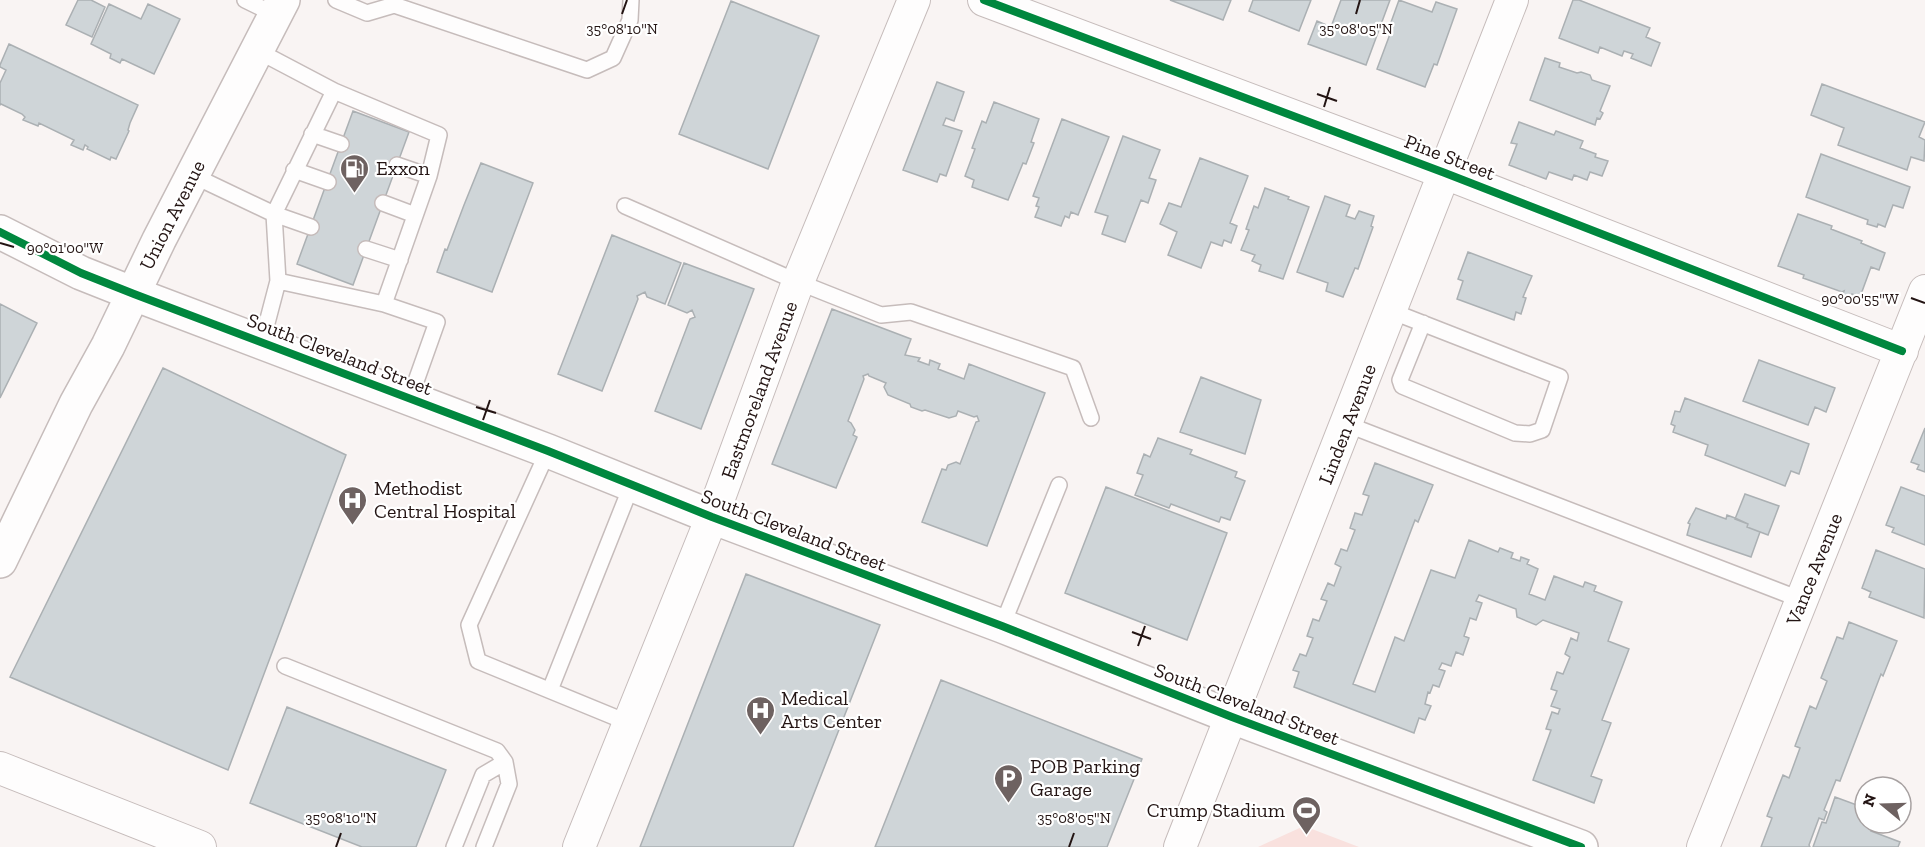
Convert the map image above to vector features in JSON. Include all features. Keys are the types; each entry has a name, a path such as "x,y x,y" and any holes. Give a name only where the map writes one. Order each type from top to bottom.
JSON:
{"main road":[{"name":"Union Avenue","path":"0,561 76,404 108,346 192,175 280,8"},
{"name":"South Cleveland Street","path":"0,232 81,273 134,294 548,451 712,517 1002,626 1232,717 1581,847"}],"street":[{"name":"Eastmoreland Avenue","path":"579,847 712,517 798,282 914,0"},
{"name":"Pine Street","path":"984,0 1445,172 1902,351"},
{"name":"Linden Avenue","path":"1180,847 1512,0"},
{"name":"Vance Avenue","path":"1703,847 1925,291"},
{"path":"0,768 200,847"}],"lane":[{"path":"244,0 280,8"},
{"path":"336,0 367,13 394,5 588,70 613,58 630,21 631,0"},
{"path":"258,51 334,91 439,135 429,176 384,304"},
{"path":"262,342 278,281 274,214 334,91"},
{"path":"312,134 341,144"},
{"path":"397,165 429,176"},
{"path":"294,170 328,182"},
{"path":"192,175 274,214 311,228"},
{"path":"383,203 416,215"},
{"path":"625,206 798,282 881,315 911,312 1073,368 1091,418"},
{"path":"366,249 400,260"},
{"path":"278,281 384,304 437,322 410,398"},
{"path":"1391,310 1560,377 1542,430 1530,434 1515,433 1402,386 1400,380 1422,323"},
{"path":"1346,424 1802,600"},
{"path":"548,451 469,625 478,661 629,723"},
{"path":"550,690 632,484"},
{"path":"1002,626 1059,485"},
{"path":"285,666 497,751 505,762 509,784 484,847"},
{"path":"454,847 483,775 505,762"}],"shaded area":[{"name":"Crump Stadium","path":"1304,826 1359,847 1258,847"}],"building":[{"path":"78,0 91,0 105,7 92,37 66,25"},
{"path":"1170,0 1231,0 1223,20"},
{"path":"1253,0 1311,0 1299,31 1249,11"},
{"path":"1341,0 1390,0 1366,65 1308,44 1317,21 1331,27"},
{"path":"1399,0 1432,12 1436,2 1457,9 1437,65 1434,64 1425,87 1377,69 1393,26 1390,25"},
{"path":"1573,0 1579,0 1650,28 1646,37 1660,43 1651,66 1631,58 1633,54 1624,51 1622,56 1600,47 1598,53 1559,38"},
{"path":"731,1 819,36 768,169 679,134"},
{"path":"109,4 141,19 148,4 180,19 154,74 122,59 120,63 110,58 111,54 91,44"},
{"path":"9,44 138,105 116,159 111,157 110,160 87,149 85,145 83,150 71,145 74,140 39,123 38,126 23,120 25,117 22,114 0,105 0,83 6,70 0,65"},
{"path":"1545,58 1560,63 1559,67 1590,75 1592,80 1610,86 1600,111 1603,113 1600,119 1597,118 1595,125 1530,100"},
{"path":"937,82 964,92 954,121 946,118 943,125 962,131 946,176 940,174 937,182 903,170"},
{"path":"1822,84 1925,122 1919,137 1925,140 1924,161 1911,157 1907,170 1838,145 1844,128 1811,115"},
{"path":"994,102 1039,119 1031,142 1034,143 1026,164 1023,163 1008,200 972,187 974,180 965,176 982,121 986,123"},
{"name":"Exxon","path":"353,111 409,132 353,285 297,264"},
{"path":"1062,119 1109,137 1078,215 1071,212 1069,218 1065,216 1061,226 1035,217 1039,207 1036,206 1039,198 1033,196"},
{"path":"1519,122 1554,135 1556,131 1583,141 1580,148 1596,154 1595,157 1608,161 1602,176 1590,172 1587,180 1574,175 1572,180 1549,172 1546,179 1509,165 1517,144 1511,143"},
{"path":"1123,136 1160,150 1149,178 1156,180 1148,203 1141,200 1125,242 1102,234 1108,216 1095,212"},
{"path":"1821,154 1910,187 1903,208 1893,205 1885,227 1878,224 1877,227 1867,224 1868,220 1806,197"},
{"path":"1200,158 1248,176 1230,223 1237,226 1231,243 1224,240 1222,246 1211,242 1201,268 1168,255 1177,232 1160,224 1169,203 1181,207"},
{"path":"481,163 533,183 492,292 437,272"},
{"path":"1265,188 1309,207 1283,279 1259,271 1261,265 1252,261 1255,255 1241,250 1249,230 1246,229 1254,206 1258,208"},
{"path":"1325,196 1350,205 1346,216 1355,219 1359,211 1374,216 1371,226 1373,227 1358,269 1355,268 1343,297 1326,291 1328,283 1297,272"},
{"path":"1798,214 1832,226 1831,229 1885,253 1879,270 1871,267 1860,297 1843,294 1844,291 1803,278 1804,275 1778,266"},
{"path":"612,235 681,263 665,304 647,297 645,292 637,296 638,299 602,391 558,374"},
{"path":"1468,252 1532,276 1523,297 1526,298 1521,314 1516,312 1514,320 1457,299 1463,281 1458,279"},
{"path":"684,263 754,289 701,429 655,411 690,319 695,317 692,310 687,313 668,305"},
{"path":"0,304 37,323 0,398"},
{"path":"832,309 911,339 905,355 920,358 918,361 929,365 930,360 940,364 938,369 964,379 969,364 1045,393 987,546 922,522 942,469 946,470 948,465 956,462 960,464 976,422 979,421 977,416 958,411 956,416 949,418 911,407 910,404 888,395 884,387 886,383 868,374 863,376 864,379 848,421 855,430 853,435 857,437 836,488 772,464"},
{"path":"1759,360 1835,388 1826,412 1815,407 1808,425 1743,401"},
{"path":"163,368 346,455 228,770 10,677"},
{"path":"1201,377 1261,400 1245,454 1180,432"},
{"path":"1685,398 1809,444 1799,474 1791,471 1785,486 1705,455 1708,445 1673,432 1675,426 1671,424 1675,411 1680,412"},
{"path":"1925,428 1925,472 1917,469 1919,465 1911,462"},
{"path":"1158,438 1192,450 1190,454 1237,472 1235,477 1245,481 1230,520 1221,517 1219,522 1171,504 1169,508 1135,495 1143,475 1137,473 1144,454 1150,457"},
{"path":"1375,463 1433,485 1418,522 1415,520 1353,684 1375,692 1395,637 1404,641 1431,570 1455,578 1469,540 1498,552 1500,548 1513,553 1511,558 1520,561 1521,557 1529,560 1527,564 1538,569 1529,594 1545,600 1554,576 1583,587 1585,582 1596,586 1594,591 1622,602 1608,641 1629,649 1602,720 1611,723 1591,776 1602,780 1594,803 1533,780 1551,730 1546,729 1552,712 1558,714 1560,709 1551,706 1557,691 1551,689 1557,672 1563,674 1570,657 1565,654 1571,638 1577,641 1579,633 1543,620 1536,625 1517,617 1516,609 1479,595 1476,601 1482,603 1476,620 1470,618 1464,636 1469,638 1463,655 1456,652 1451,666 1442,663 1439,669 1445,671 1439,687 1433,685 1430,693 1428,692 1425,704 1431,706 1425,720 1419,718 1414,733 1294,687 1299,672 1293,670 1300,654 1306,656 1313,638 1307,636 1313,619 1319,621 1327,601 1321,599 1328,583 1334,586 1341,567 1335,564 1341,549 1347,551 1355,530 1350,528 1355,513 1362,515 1369,496 1363,494"},
{"path":"1106,487 1227,533 1187,640 1065,593"},
{"path":"1901,487 1925,496 1925,545 1892,532 1894,528 1886,525"},
{"path":"1745,494 1779,506 1768,535 1747,527 1748,524 1735,519"},
{"path":"1696,508 1726,519 1727,515 1735,518 1748,524 1747,527 1760,532 1751,557 1687,535 1690,524 1688,523"},
{"path":"1876,550 1925,569 1924,618 1869,597 1871,592 1862,588"},
{"name":"Medical Arts Center","path":"746,574 880,625 793,847 640,847"},
{"path":"1849,622 1897,641 1883,676 1881,674 1840,781 1836,780 1824,810 1827,812 1824,820 1819,818 1810,847 1761,847 1772,818 1767,816 1783,775 1789,778 1800,748 1795,746 1810,706 1816,709 1827,681 1821,678 1837,637 1843,639"},
{"name":"POB Parking Garage","path":"941,680 1142,759 1107,847 875,847"},
{"path":"287,707 446,770 416,847 362,847 250,803"},
{"path":"1835,797 1853,804 1853,835 1882,835 1900,842 1898,847 1813,847 1822,822 1826,823"}],"cycle path":[{"path":"984,0 1445,173 1902,351"},
{"path":"0,232 81,273 134,294 548,451 712,517 1002,626 1232,717 1581,847"}],"place":[{"name":"Exxon","path":"355,194"},
{"name":"Methodist Central Hospital","path":"353,526"},
{"name":"Medical Arts Center","path":"760,736"},
{"name":"POB Parking Garage","path":"1009,804"},
{"name":"Crump Stadium","path":"1306,836"}]}
